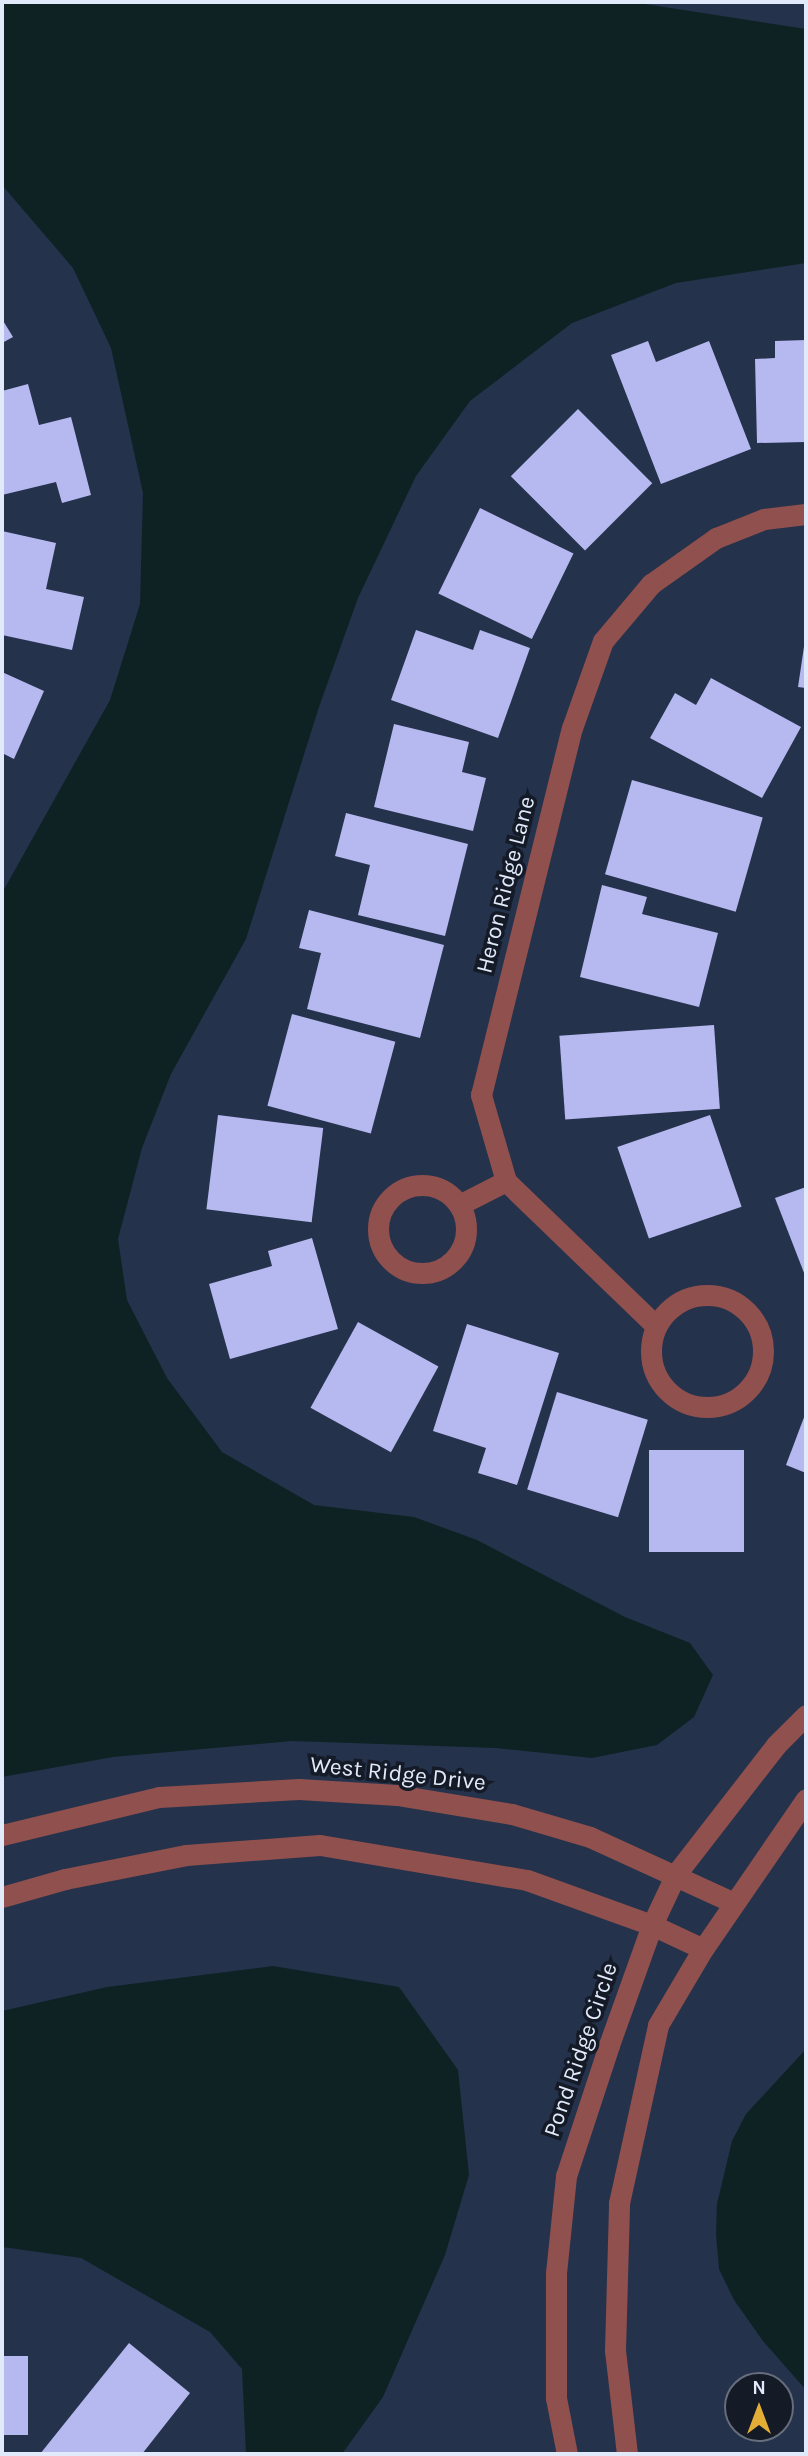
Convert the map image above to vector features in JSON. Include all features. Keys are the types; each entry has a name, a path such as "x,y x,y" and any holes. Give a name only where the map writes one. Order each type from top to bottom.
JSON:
{"street":[{"name":"Heron Ridge Lane","path":"656,1326 506,1181 481,1095 572,728 603,641 651,584 716,538 764,519 806,514"},
{"path":"459,1205 506,1181"},
{"path":"413,1186 431,1186 447,1193 459,1205 466,1221 466,1239 459,1254 446,1267 430,1273 413,1272 397,1266 385,1254 378,1237 378,1220 385,1205 397,1192 413,1186"},
{"path":"710,1294 732,1299 750,1313 761,1332 764,1354 758,1375 745,1394 726,1405 704,1408 682,1402 664,1389 653,1370 650,1347 656,1326 669,1308 688,1297 710,1294"},
{"name":"Pond Ridge Circle","path":"567,2454 556,2398 556,2273 566,2176 608,2045 652,1925 676,1874 776,1745 806,1715"},
{"name":"West Ridge Drive","path":"2,1835 159,1797 312,1789 397,1795 512,1814 590,1837 676,1874 734,1903"},
{"path":"627,2454 615,2350 619,2203 658,2025 703,1950 806,1799"},
{"path":"2,1897 65,1879 186,1855 320,1845 527,1880 652,1925 703,1950"}],"shaded area":[{"path":"2,2 632,2 806,29 806,263 676,283 572,323 470,401 416,476 358,598 319,707 246,939 171,1074 142,1148 118,1239 127,1300 167,1378 222,1452 314,1505 414,1517 477,1540 625,1617 690,1643 713,1675 694,1717 657,1745 592,1758 496,1748 292,1741 113,1757 2,1777 2,893 110,700 140,604 143,493 111,348 73,268 2,185"},
{"path":"273,1966 399,1987 458,2070 469,2175 445,2255 383,2397 342,2454 246,2454 242,2369 210,2332 81,2258 2,2247 2,2011 107,1987"},
{"path":"806,2049 806,2390 794,2376 794,2372 790,2372 763,2341 734,2300 719,2269 717,2204 732,2141 746,2114"}],"building":[{"path":"2,319 13,337 2,343"},
{"path":"806,340 806,442 757,443 755,359 775,358 775,341"},
{"path":"648,341 656,362 709,341 751,449 661,484 611,355"},
{"path":"28,384 39,425 71,417 91,495 62,503 56,482 2,495 2,391"},
{"path":"578,409 652,483 585,550 511,476"},
{"path":"480,508 573,554 532,639 438,593"},
{"path":"2,531 56,543 46,589 84,597 72,650 2,635"},
{"path":"416,630 473,650 480,630 530,648 498,738 391,700"},
{"path":"806,640 806,688 798,687"},
{"path":"2,672 44,691 14,759 2,753"},
{"path":"711,678 801,727 762,798 650,738 675,693 696,705"},
{"path":"394,724 469,742 462,772 486,778 473,831 374,807"},
{"path":"632,780 763,817 736,912 605,874"},
{"path":"346,813 468,844 445,936 358,915 370,865 335,856"},
{"path":"602,885 647,897 642,914 718,933 699,1007 580,977"},
{"path":"309,910 444,945 420,1038 307,1009 321,953 299,948"},
{"path":"292,1014 395,1042 371,1133 267,1106"},
{"path":"714,1025 720,1109 565,1120 559,1036"},
{"path":"218,1115 323,1128 312,1222 206,1209"},
{"path":"710,1115 742,1207 649,1239 617,1147"},
{"path":"806,1187 806,1278 775,1198"},
{"path":"312,1238 338,1329 230,1359 209,1284 272,1266 268,1251"},
{"path":"358,1322 438,1367 391,1452 310,1408"},
{"path":"467,1324 559,1353 517,1485 478,1473 486,1448 433,1431"},
{"path":"557,1392 648,1420 618,1517 527,1490"},
{"path":"806,1412 806,1473 786,1465"},
{"path":"649,1450 744,1450 744,1552 649,1552"},
{"path":"129,2343 190,2393 142,2454 40,2454"},
{"path":"2,2356 28,2356 28,2435 2,2435"}]}
